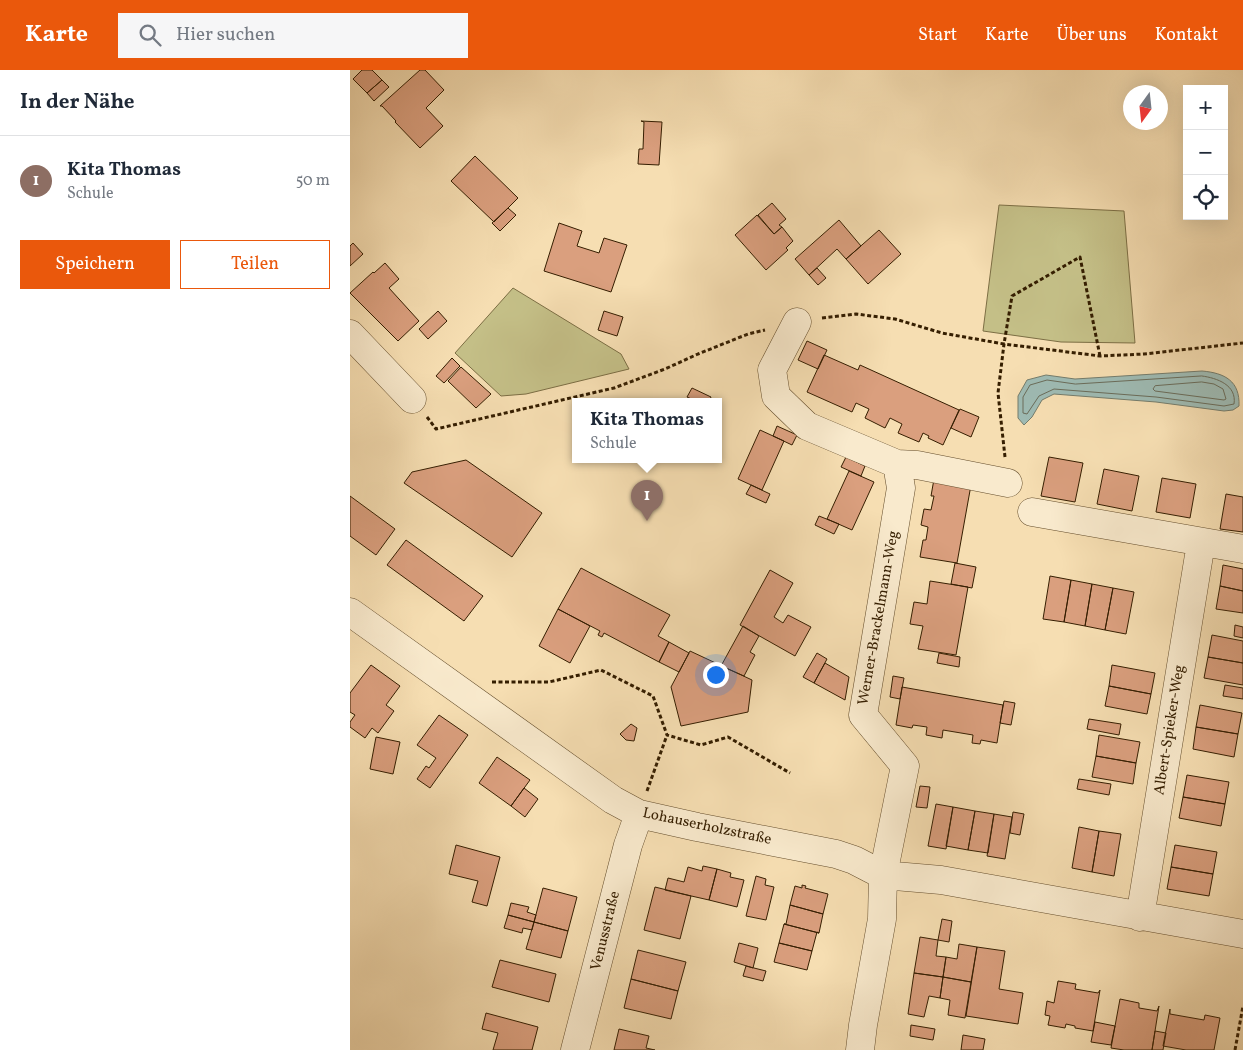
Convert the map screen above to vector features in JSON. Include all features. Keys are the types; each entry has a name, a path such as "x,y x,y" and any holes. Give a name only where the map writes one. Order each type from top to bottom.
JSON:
{"street":[{"path":"797,322 772,370 776,396 807,426 897,464 917,465 1008,483"},
{"path":"350,334 412,399"},
{"name":"Werner-Brackelmann-Weg","path":"884,875 905,766 863,715 901,488 897,464"},
{"path":"1032,512 1243,550"},
{"name":"Albert-Spieker-Weg","path":"1140,917 1201,543"},
{"name":"Lohauserholzstraße","path":"350,612 613,800 639,814 836,854 854,860 884,875"},
{"name":"Venusstraße","path":"575,1050 628,845 639,814"},
{"path":"860,1050 882,919 884,875 941,880 1243,934"}],"path":[{"path":"1008,483 998,393 1012,296 1080,257 1100,356"},
{"path":"412,399 436,429 614,388 748,334 797,322 856,314 895,319 942,333 1004,344 1100,356 1144,354 1243,343"},
{"path":"483,682 549,682 601,670 654,696 666,735 639,814"},
{"path":"666,735 701,745 728,737 790,772"},
{"path":"1235,1050 1243,1006"}],"shaded area":[{"path":"999,205 1124,211 1135,343 1061,342 983,331"},
{"path":"513,288 621,354 629,369 526,394 501,396 455,353"}],"water":[{"path":"1202,371 1218,374 1230,380 1237,390 1239,406 1233,410 1224,411 1156,402 1054,394 1042,400 1032,417 1024,425 1018,418 1018,396 1027,380 1046,375 1075,379"}],"building":[{"path":"362,70 372,70 382,80 367,93 353,79"},
{"path":"420,70 425,70 444,90 426,108 443,126 420,148 380,106"},
{"path":"382,80 389,87 374,101 367,93"},
{"path":"641,121 662,122 659,165 638,164 639,149 643,149 644,122"},
{"path":"475,156 518,198 494,222 451,181"},
{"path":"772,203 786,219 779,225 782,227 774,234 758,215"},
{"path":"508,208 516,215 500,231 492,223"},
{"path":"757,215 774,234 782,227 793,241 786,248 788,250 766,270 735,235"},
{"path":"839,220 861,246 846,259 837,249 809,275 795,259"},
{"path":"559,223 582,231 577,246 599,253 604,238 627,245 611,292 544,271"},
{"path":"879,230 901,254 868,284 846,259"},
{"path":"353,243 363,254 350,266 350,246"},
{"path":"385,263 399,279 389,288 419,321 398,341 350,293"},
{"path":"817,268 826,278 818,285 809,275"},
{"path":"438,311 447,321 428,339 419,329"},
{"path":"604,311 623,317 617,336 598,330"},
{"path":"807,341 827,350 818,369 798,360"},
{"path":"824,355 858,370 860,365 959,410 943,445 928,438 929,436 923,433 919,442 898,433 902,424 890,418 885,428 865,418 869,409 856,403 852,412 807,392"},
{"path":"452,358 460,366 444,383 436,376"},
{"path":"461,367 491,394 476,408 448,381"},
{"path":"692,388 711,397 689,398 687,397"},
{"path":"960,409 979,417 971,437 951,428"},
{"path":"777,426 797,435 792,445 773,436"},
{"path":"760,430 784,441 762,490 738,479"},
{"path":"846,457 865,466 861,476 841,467"},
{"path":"1049,457 1083,463 1075,502 1041,496"},
{"path":"466,460 542,513 512,557 404,483 412,472"},
{"path":"1104,469 1139,476 1132,511 1097,504"},
{"path":"849,471 874,482 852,530 827,519"},
{"path":"1162,478 1196,484 1190,518 1156,512"},
{"path":"934,479 971,485 957,563 920,557 928,527 921,525 924,509 931,510 934,496 931,496"},
{"path":"751,485 770,494 766,503 746,494"},
{"path":"1226,494 1243,497 1243,532 1220,529"},
{"path":"350,496 395,529 376,555 350,536"},
{"path":"819,516 839,524 834,534 815,525"},
{"path":"406,540 483,596 464,621 387,565"},
{"path":"955,563 976,567 972,588 951,584"},
{"path":"1223,565 1243,569 1243,591 1220,586"},
{"path":"581,568 670,615 658,636 669,642 659,662 604,633 602,637 598,635 600,631 558,609"},
{"path":"770,570 793,583 774,617 783,623 788,615 811,627 795,656 740,625"},
{"path":"1050,576 1071,580 1064,622 1043,619"},
{"path":"1071,580 1092,584 1085,626 1064,622"},
{"path":"930,581 968,587 956,655 918,649 923,626 910,624 914,602 927,604"},
{"path":"1092,584 1113,588 1105,630 1085,626"},
{"path":"1220,586 1243,591 1243,613 1216,609"},
{"path":"1113,588 1134,592 1126,634 1105,630"},
{"path":"558,609 590,626 570,663 539,646"},
{"path":"1235,625 1243,627 1243,638 1234,636"},
{"path":"743,626 759,636 750,652 755,655 744,676 721,666"},
{"path":"1212,635 1243,641 1243,663 1208,657"},
{"path":"669,642 689,653 679,672 659,662"},
{"path":"690,651 752,680 748,712 681,726 671,687"},
{"path":"817,653 827,659 814,683 803,677"},
{"path":"939,653 960,657 959,667 937,663"},
{"path":"1208,657 1243,663 1243,685 1204,678"},
{"path":"825,663 849,677 845,700 814,683"},
{"path":"371,665 400,686 386,705 394,711 378,733 372,728 365,738 350,727 350,722 355,715 350,712 350,693"},
{"path":"1112,665 1155,673 1151,694 1109,686"},
{"path":"893,676 904,678 900,699 890,697"},
{"path":"1225,685 1243,688 1243,699 1223,696"},
{"path":"1109,686 1151,694 1147,714 1105,706"},
{"path":"902,687 1003,705 997,743 981,740 980,744 972,743 973,735 943,730 942,738 926,735 927,727 913,725 912,728 896,725"},
{"path":"1004,701 1015,703 1011,725 1000,723"},
{"path":"1200,705 1242,713 1238,734 1196,727"},
{"path":"439,715 468,735 430,788 417,779 426,766 429,768 436,758 417,745"},
{"path":"1089,719 1121,724 1119,735 1087,729"},
{"path":"631,724 637,728 634,741 626,740 620,734"},
{"path":"1196,727 1238,734 1234,757 1193,749"},
{"path":"1099,735 1140,742 1136,763 1096,756"},
{"path":"376,737 400,742 393,774 370,769"},
{"path":"1096,756 1136,763 1133,784 1092,777"},
{"path":"497,757 530,780 511,806 479,783"},
{"path":"1187,775 1229,782 1225,804 1183,797"},
{"path":"1079,779 1111,784 1109,795 1077,789"},
{"path":"920,786 930,787 927,808 916,807"},
{"path":"524,788 538,799 525,817 511,806"},
{"path":"1183,797 1225,804 1221,826 1179,818"},
{"path":"936,804 953,807 946,849 928,846"},
{"path":"953,807 975,811 968,850 946,846"},
{"path":"975,811 994,814 988,853 968,850"},
{"path":"1013,812 1024,814 1020,835 1010,833"},
{"path":"994,814 1012,817 1005,859 987,856"},
{"path":"1079,827 1099,831 1092,872 1072,868"},
{"path":"1099,831 1121,834 1114,876 1092,872"},
{"path":"456,845 500,857 487,906 472,902 478,881 449,874"},
{"path":"1175,845 1217,852 1213,874 1171,867"},
{"path":"703,866 717,869 709,900 665,890 668,878 684,882 688,867 702,871"},
{"path":"1171,867 1213,874 1209,896 1167,889"},
{"path":"717,869 731,873 730,877 744,880 737,907 709,900"},
{"path":"756,876 766,879 765,885 774,887 766,920 746,916"},
{"path":"802,885 806,886 805,888 828,894 823,914 790,905 795,886 802,888"},
{"path":"655,887 691,896 680,939 644,930"},
{"path":"543,888 577,897 568,931 534,922"},
{"path":"511,903 529,907 527,912 536,915 534,922 508,915"},
{"path":"790,905 823,914 819,933 784,924 786,924"},
{"path":"508,915 534,922 532,930 523,928 522,933 504,928"},
{"path":"942,919 952,921 949,942 938,940"},
{"path":"534,922 568,931 561,958 526,949"},
{"path":"784,924 817,932 812,951 779,943"},
{"path":"920,937 938,940 936,956 946,957 943,977 914,973"},
{"path":"739,943 758,948 753,968 734,962"},
{"path":"779,943 812,951 807,970 774,962"},
{"path":"959,944 977,947 971,982 943,977 946,957 957,959"},
{"path":"977,947 1005,951 999,989 1023,993 1018,1024 966,1016"},
{"path":"638,950 686,962 678,991 631,979"},
{"path":"500,960 556,974 549,1002 492,987"},
{"path":"746,966 766,971 763,981 743,976"},
{"path":"914,973 943,977 940,998 929,996 924,1017 908,1014"},
{"path":"943,977 971,982 965,1018 948,1015 950,1000 940,998"},
{"path":"631,979 678,991 671,1019 624,1008"},
{"path":"1058,981 1076,984 1075,989 1098,993 1100,990 1093,1031 1075,1028 1075,1026 1066,1024 1065,1028 1048,1025 1050,1016 1045,1015 1047,1001 1054,1003"},
{"path":"1120,999 1139,1003 1139,1008 1157,1011 1159,1006 1152,1050 1111,1048"},
{"path":"1170,1009 1170,1014 1204,1020 1205,1015 1220,1018 1214,1050 1186,1050 1163,1046"},
{"path":"486,1013 538,1027 532,1050 493,1050 498,1033 482,1029"},
{"path":"1095,1022 1115,1026 1111,1045 1091,1042"},
{"path":"911,1025 935,1029 933,1040 910,1036"},
{"path":"619,1029 649,1036 646,1048 655,1050 614,1050"},
{"path":"1155,1031 1166,1033 1163,1050 1152,1050"},
{"path":"963,1035 985,1039 983,1050 961,1050"}],"place":[{"name":"Kita Thomas","path":"647,521"}]}
